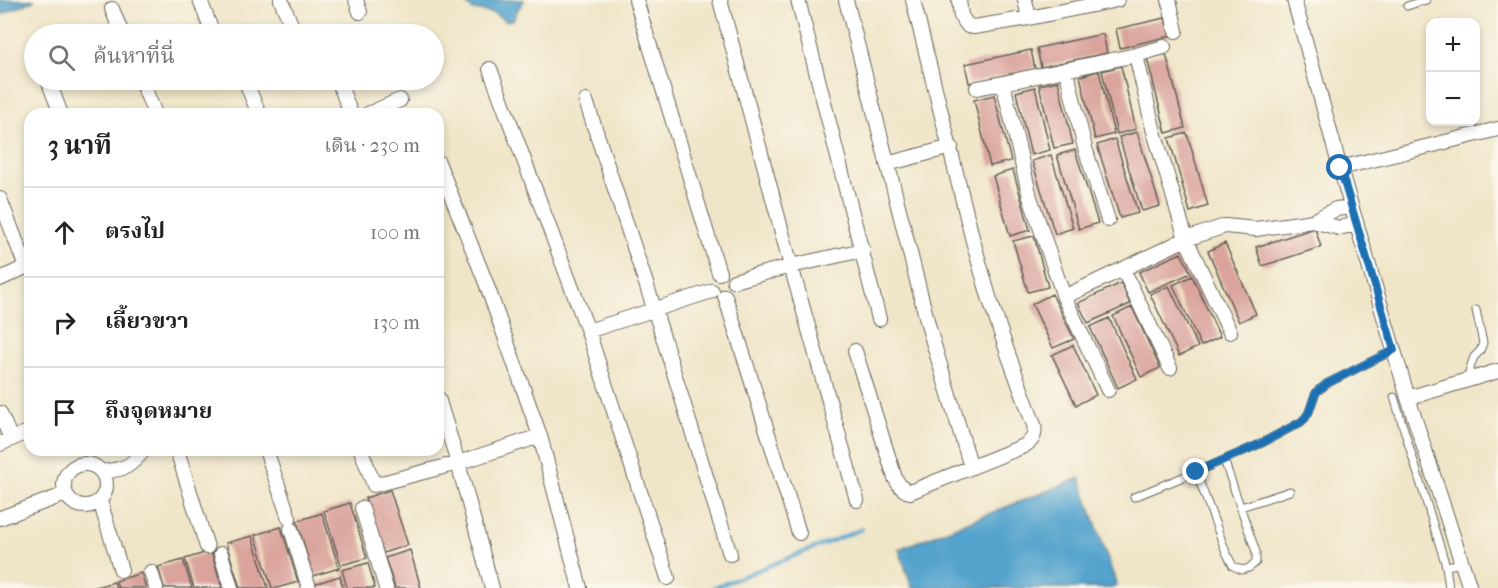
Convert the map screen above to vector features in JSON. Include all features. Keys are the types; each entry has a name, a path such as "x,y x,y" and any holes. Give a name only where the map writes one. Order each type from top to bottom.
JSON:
{"street":[{"path":"200,0 209,24"},
{"path":"281,0 291,24"},
{"path":"636,0 719,273"},
{"path":"720,0 791,266 857,500"},
{"path":"798,0 879,319"},
{"path":"846,0 930,332 971,467"},
{"path":"855,351 895,478 904,491 910,492 1024,446 1034,437 1035,431 989,297 973,241 913,0"},
{"path":"958,0 961,16 968,26 974,27 1029,18 1091,3 1117,0"},
{"path":"1025,0 1029,18"},
{"path":"1169,0 1176,31"},
{"path":"1294,0 1340,168 1394,350 1401,398 1470,588"},
{"path":"112,9 119,24"},
{"path":"977,88 1136,55 1164,47"},
{"path":"1136,55 1153,128 1186,239 1230,332"},
{"path":"490,69 588,331 668,578"},
{"path":"1066,69 1085,148 1108,219"},
{"path":"1003,83 1030,197 1064,297 1108,390"},
{"path":"52,90 59,108"},
{"path":"145,90 153,108"},
{"path":"249,90 257,108"},
{"path":"342,90 349,108"},
{"path":"382,108 400,100"},
{"path":"586,101 654,308 730,554"},
{"path":"1340,168 1498,129"},
{"path":"887,164 951,147"},
{"path":"444,177 486,283 540,436 580,588"},
{"path":"0,198 24,256"},
{"path":"1064,297 1186,239 1225,226 1256,229 1313,220 1336,209 1352,207"},
{"path":"1313,220 1339,228 1358,224"},
{"path":"734,281 862,250"},
{"path":"0,279 24,268"},
{"path":"1124,269 1170,368"},
{"path":"588,331 654,308 718,293 730,293 734,288 731,276 719,273 713,276 710,284 718,293 799,533"},
{"path":"1401,398 1498,371"},
{"path":"0,413 5,441 24,433"},
{"path":"444,418 492,588"},
{"path":"364,456 374,485 458,463 540,436"},
{"path":"102,472 123,469 138,456"},
{"path":"179,456 207,547"},
{"path":"268,456 309,588"},
{"path":"77,465 91,465 102,472 106,484 104,496 100,501 88,507 81,506 75,504 66,494 64,488 66,474 77,465"},
{"path":"0,518 66,494"},
{"path":"100,501 121,570"},
{"path":"362,508 386,588"},
{"path":"221,554 231,588"},
{"path":"151,572 156,588"}],"lane":[{"path":"1407,6 1426,0"},
{"path":"1467,381 1474,357 1480,351 1483,343 1476,310"},
{"path":"1134,497 1262,443 1301,422 1310,411 1318,390 1394,350"},
{"path":"1401,398 1446,566 1449,588"},
{"path":"1196,472 1233,566 1242,570 1249,568 1256,562 1256,552 1224,460"},
{"path":"1240,507 1290,491"},
{"path":"1446,566 1462,563"}],"water":[{"path":"0,0 35,0 0,15"},
{"path":"464,0 524,0 513,20 506,21 493,13 473,10"},
{"path":"1080,478 1117,586 1111,588 912,588 899,549"}],"building":[{"path":"1165,18 1170,36 1120,48 1116,29"},
{"path":"1103,34 1107,53 1041,67 1037,48"},
{"path":"1031,50 1035,69 969,83 965,64"},
{"path":"1166,54 1185,128 1166,133 1147,58"},
{"path":"1121,66 1136,129 1117,134 1102,71"},
{"path":"1099,71 1114,134 1095,139 1080,76"},
{"path":"1058,81 1073,144 1054,148 1039,85"},
{"path":"1035,87 1050,150 1031,155 1016,92"},
{"path":"994,95 1011,161 990,166 974,100"},
{"path":"1137,132 1160,206 1142,211 1119,137"},
{"path":"1187,133 1208,206 1190,212 1169,138"},
{"path":"1115,139 1138,213 1120,218 1097,145"},
{"path":"1075,150 1098,223 1079,229 1057,155"},
{"path":"1051,155 1073,228 1055,234 1032,161"},
{"path":"1013,170 1030,230 1010,236 993,176"},
{"path":"1315,228 1321,247 1262,266 1256,247"},
{"path":"1034,236 1048,287 1028,292 1013,241"},
{"path":"1225,243 1256,314 1239,322 1208,251"},
{"path":"1181,253 1191,273 1148,292 1139,272"},
{"path":"1192,276 1220,337 1201,346 1173,285"},
{"path":"1121,283 1130,304 1088,323 1078,303"},
{"path":"1169,286 1198,347 1179,356 1150,294"},
{"path":"1052,294 1074,339 1053,348 1032,304"},
{"path":"1132,307 1160,368 1141,377 1113,316"},
{"path":"1109,318 1137,379 1118,388 1090,327"},
{"path":"1073,345 1096,395 1076,405 1052,355"},
{"path":"390,490 408,545 383,553 365,498"},
{"path":"350,503 367,558 341,565 324,511"},
{"path":"322,513 339,568 313,576 297,521"},
{"path":"281,527 298,582 272,588 255,535"},
{"path":"252,536 268,588 240,588 226,543"},
{"path":"410,550 421,588 395,588 385,558"},
{"path":"211,551 222,588 194,588 185,559"},
{"path":"183,560 192,588 164,588 158,567"},
{"path":"368,563 375,588 347,588 342,570"},
{"path":"141,573 146,588 118,588 116,581"},
{"path":"340,576 343,588 315,588 314,584"},
{"path":"114,582 116,588 95,588 95,587"}],"waterway":[{"path":"713,588 862,529"}],"route":[{"path":"1196,472 1262,443 1301,422 1310,411 1318,390 1394,350 1340,168"}]}
